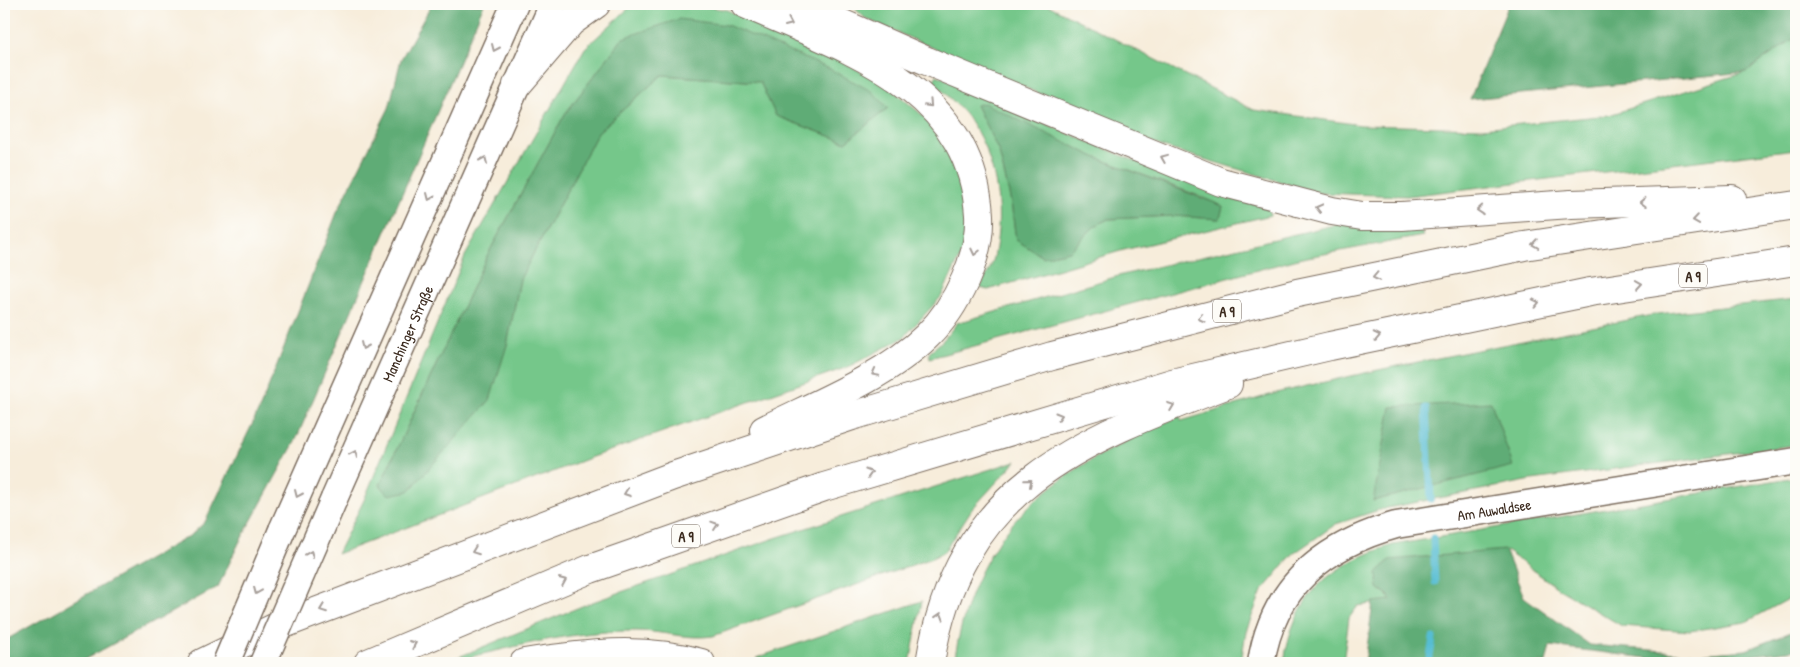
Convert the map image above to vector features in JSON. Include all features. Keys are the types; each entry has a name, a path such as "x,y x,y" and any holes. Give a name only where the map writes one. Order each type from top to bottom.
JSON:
{"highway":[{"path":"517,85 570,22 596,4"},
{"path":"673,476 836,394 898,360 928,336 962,287 973,261 980,232 978,197 970,166 956,134 914,89 886,70 843,47 744,4"},
{"path":"798,4 928,61 1222,182 1332,211 1362,216 1402,216 1571,204 1796,198"},
{"name":"A 9","path":"202,663 276,627 673,476 852,416 1042,359 1297,293 1524,246 1796,205"},
{"name":"A 9","path":"368,663 590,569 824,487 1172,383 1330,346 1590,292 1796,261"},
{"path":"930,663 935,633 945,598 959,569 982,530 1009,499 1039,473 1068,453 1140,418 1330,346"},
{"path":"524,663 578,655 621,652 660,654 701,663"}],"main road":[{"path":"226,663 282,530 515,4"},
{"name":"Manchinger Straße","path":"263,663 553,4"},
{"name":"Am Auwaldsee","path":"1261,663 1271,626 1282,604 1298,581 1318,560 1341,545 1366,533 1396,525 1796,461"}],"green space":[{"path":"432,4 484,4 295,442 239,543 218,587 78,663 4,663 4,641 191,535 205,522 260,408 338,210 389,108 401,59"},
{"path":"649,4 692,4 727,10 823,52 887,85 927,119 942,139 957,167 966,208 962,253 941,297 903,338 848,367 592,457 337,554 364,500 465,256 585,48 630,7","holes":["623,38 887,108 846,142 776,116 760,82 662,75 598,132 520,279 507,345 447,447 409,491 380,485 488,254 565,114"]},
{"path":"850,4 1046,4 1254,110 1361,125 1482,128 1609,115 1746,72 1796,37 1796,149 1407,196 1319,193 1163,147 866,19"},
{"path":"1509,4 1796,4 1796,37 1746,72 1470,99"},
{"path":"679,19 727,25 830,69 873,92 888,108 846,142 776,116 760,82 662,75 598,132 520,279 507,345 490,400 409,491 389,495 380,485 488,254 565,114 623,38"},
{"path":"937,75 1142,163 1268,208 1271,215 1124,250 988,290 980,288 993,261 997,239 998,201 991,164 976,129 965,114 933,81","holes":["976,105 1095,157 1202,197 1223,207 1219,219 1173,216 1108,219 1095,226 1069,251 1016,240 1011,202 999,152"]},
{"path":"984,103 1095,157 1223,206 1220,219 1173,216 1108,219 1095,226 1069,251 1043,257 1016,240 1011,202 999,152 976,105"},
{"path":"1342,223 1420,229 1423,236 1302,258 930,358 929,353 957,323 1122,275"},
{"path":"1796,299 1796,445 1532,480 1382,509 1336,524 1293,554 1262,591 1246,631 1241,663 954,663 965,613 981,571 1003,536 1029,506 1060,480 1096,458 1136,436 1180,416 1181,421 1280,392 1378,370 1657,314"},
{"path":"1491,402 1513,466 1373,501 1391,407"},
{"path":"1016,461 972,509 944,552 932,558 713,636 694,637 637,631 588,634 539,641 444,663 587,604 775,538"},
{"path":"1796,477 1796,595 1746,622 1690,631 1622,626 1559,589 1505,550 1378,588 1388,595 1391,601 1358,606 1349,618 1343,663 1284,663 1296,619 1306,601 1318,586 1333,573 1351,562 1393,545"},
{"path":"1505,550 1524,597 1590,645 1700,654 1746,650 1796,630 1796,650 1687,663 1550,646 1546,663 1365,663 1373,602 1391,600 1388,595 1378,588 1377,574 1389,560"},
{"path":"922,601 910,663 765,663 756,658"}],"waterway":[{"path":"1426,408 1431,499"},
{"path":"1433,538 1435,582"},
{"path":"1429,663 1433,638"}]}
